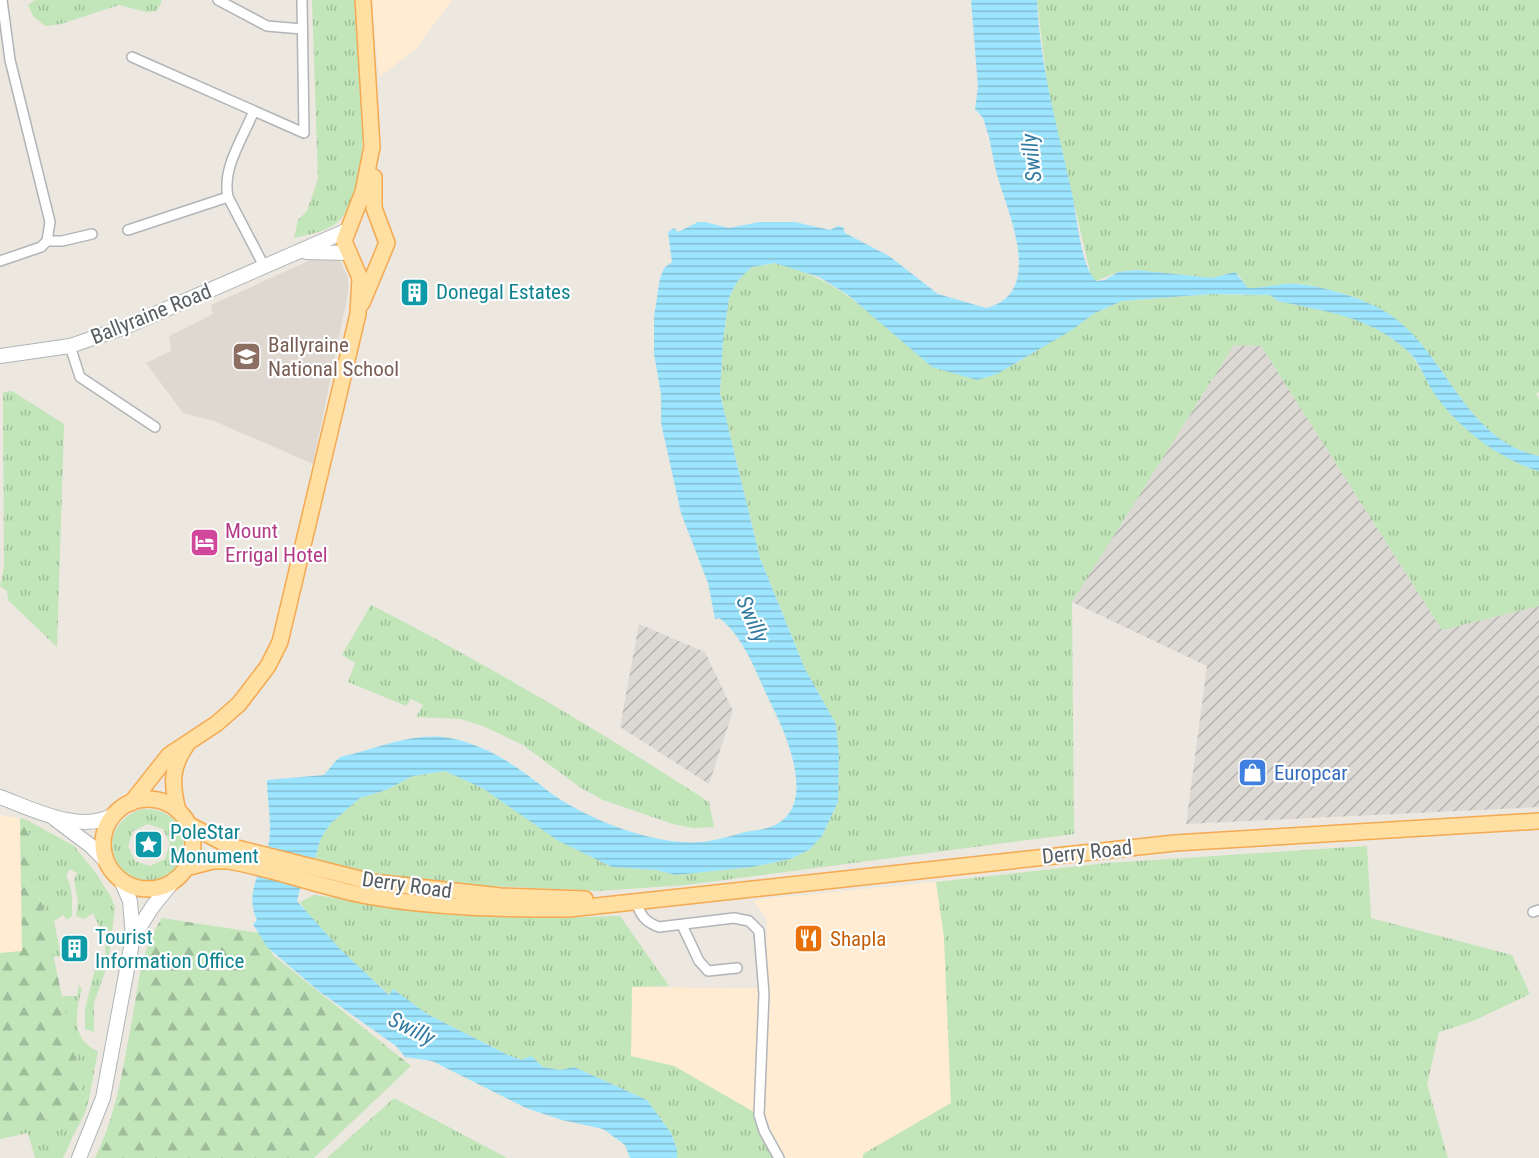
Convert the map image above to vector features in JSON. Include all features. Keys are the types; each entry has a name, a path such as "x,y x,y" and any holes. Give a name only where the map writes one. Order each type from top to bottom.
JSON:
{"main road":[{"path":"0,797 48,815 88,821 115,814 131,803 165,759 239,704 268,666 280,642 358,314 383,254 387,238 374,208 375,166 363,0"},
{"path":"358,314 360,278 344,242 367,179 372,147"},
{"path":"349,228 363,220 380,225"},
{"name":"Ballyraine Road","path":"0,356 70,346 125,327 349,228"},
{"path":"297,252 350,255 367,262 383,254"},
{"path":"178,811 173,775 178,758 188,744"},
{"path":"131,803 157,801 178,811 188,824 193,847 186,868 153,906 133,937"},
{"path":"107,862 104,853 105,834 115,814"},
{"path":"48,815 84,840 107,862 121,880 130,901 133,937 103,1098 79,1158"},
{"name":"Derry Road","path":"188,824 254,860 323,878 457,892 636,901 1175,843 1539,821"},
{"name":"Derry Road","path":"186,868 218,860 254,860"},
{"path":"121,880 144,889 160,887 174,880"}],"street":[{"path":"3,0 10,60 50,222 47,241"},
{"path":"218,0 267,26 302,29"},
{"path":"132,57 253,113 304,133 302,0"},
{"path":"253,113 227,176 228,197 264,266"},
{"path":"128,231 228,197"},
{"path":"0,261 33,251 47,241 62,241 92,234"},
{"path":"70,346 80,377 154,427"},
{"path":"636,901 640,914 649,923 659,927 734,918 749,921 759,931 764,994 759,1115 764,1131 779,1158"},
{"path":"682,925 699,961 708,971 736,968"}],"shaded area":[{"path":"372,0 452,0 415,50 379,77"},
{"name":"Ballyraine National School","path":"315,258 340,261 348,277 348,293 313,464 214,421 183,413 146,363 171,351 169,336 213,314 211,305"},
{"path":"1234,345 1261,346 1442,630 1539,606 1539,807 1186,824 1207,666 1072,602"},
{"path":"639,624 705,652 733,711 709,784 620,727"},
{"path":"0,815 20,818 22,951 0,953"},
{"path":"936,882 944,937 951,1103 863,1154 863,1158 786,1158 774,1139 766,1117 740,1106 675,1066 631,1056 632,987 766,988 767,919 753,900"}],"green space":[{"path":"35,0 162,0 157,11 146,12 119,5 61,24 45,26 33,16 28,5"},
{"path":"312,0 354,0 362,80 363,143 360,171 353,196 343,216 327,228 294,238 298,220 307,211 318,179"},
{"path":"1037,0 1539,0 1539,392 1536,393 1539,400 1539,456 1512,446 1489,430 1470,410 1419,342 1400,322 1358,299 1328,289 1297,284 1247,288 1239,275 1212,278 1137,270 1118,272 1096,281 1091,276 1048,91"},
{"path":"775,263 820,279 840,291 879,319 932,367 1015,364 1093,314 1122,301 1211,294 1270,295 1278,301 1330,312 1380,330 1409,352 1446,402 1473,431 1503,455 1539,471 1539,606 1442,630 1261,346 1234,345 1072,602 1074,834 686,885 598,891 426,883 337,866 315,858 321,838 331,823 360,798 386,790 413,776 445,771 484,789 612,867 656,870 676,875 752,867 790,859 809,850 822,836 838,802 839,756 836,724 805,669 760,558 720,394 723,340 729,298 740,278 752,267"},
{"path":"12,391 64,424 57,647 8,600 7,591 0,586 4,567 3,392"},
{"path":"371,605 543,699 709,802 714,827 693,828 673,824 603,800 581,788 523,745 483,726 460,719 416,717 423,705 411,699 406,706 348,682 355,663 342,655"},
{"path":"143,809 162,812 174,821 182,833 183,847 180,861 172,872 159,879 142,880 131,876 121,869 113,853 113,837 116,829 134,812","holes":["148,824 163,829 170,843 165,859 150,866 135,861 128,846 133,831"]},
{"path":"20,818 27,820 40,902 42,902 83,1095 89,1098 85,1113 73,1136 67,1114 0,1132 0,953 22,951"},
{"path":"27,820 74,846 96,873 115,908 108,963 94,1003 94,1032 85,1029 85,1009 96,965 106,966 105,939 93,913 84,919 76,916 78,902 74,880 77,873 70,869 66,875 71,890 72,916 67,920 63,915 54,921 61,956 53,957 42,902 40,902"},
{"path":"1367,846 1371,918 1512,955 1530,994 1473,1021 1439,1032 1427,1084 1448,1158 863,1158 863,1154 951,1103 944,937 936,882 1107,863"},
{"path":"314,895 458,915 547,918 620,916 669,986 632,987 631,1056 674,1066 754,1112 756,1126 774,1158 677,1158 677,1149 671,1133 647,1100 574,1067 560,1070 543,1067 531,1057 521,1060 510,1056 427,1014 394,990 390,995 342,952 309,915 300,902"},
{"path":"162,918 260,933 273,955 411,1066 314,1158 95,1158 109,1124 119,1088 142,964 150,940"},
{"path":"79,985 82,989 77,1016 79,1033 89,1046 98,1051 89,1098 83,1095 62,996 77,996"},
{"path":"394,1098 507,1158 327,1158"},
{"path":"67,1114 73,1136 63,1158 35,1158 28,1133 0,1139 0,1132"}],"water":[{"name":"Swilly","path":"971,0 1037,0 1046,75 1073,198 1080,242 1087,265 1096,281 1105,280 1118,272 1137,270 1212,278 1235,272 1248,288 1284,284 1307,285 1338,292 1368,303 1400,322 1420,342 1471,410 1490,430 1512,446 1539,456 1539,471 1509,459 1467,430 1434,393 1412,355 1393,339 1362,322 1330,312 1278,301 1270,295 1211,294 1122,301 1093,314 1072,330 997,374 977,380 932,367 848,295 819,277 775,263 752,267 740,278 729,298 723,340 720,394 760,558 805,669 836,724 839,756 838,802 822,836 809,850 790,859 752,867 676,875 656,870 612,867 557,840 484,789 445,771 413,776 386,790 360,798 331,823 321,838 315,858 308,857 297,901 340,949 389,995 393,989 427,1014 510,1056 521,1060 531,1056 543,1067 560,1070 574,1067 647,1100 671,1133 677,1149 677,1158 630,1158 625,1145 603,1129 562,1120 526,1108 432,1061 405,1057 396,1046 320,992 267,947 253,924 257,920 252,899 269,842 267,780 324,775 343,756 402,740 437,737 463,741 477,746 502,758 580,811 620,828 662,840 700,842 715,840 778,823 790,811 796,795 796,777 792,756 778,718 743,645 728,626 719,618 715,619 708,583 681,513 661,423 661,394 654,354 654,317 660,278 664,268 672,262 668,232 674,228 678,232 698,222 729,228 759,222 795,222 830,230 838,226 843,227 845,233 889,256 938,294 986,308 1004,300 1014,287 1019,270 1018,252 1015,232 989,137 983,118 975,109 978,87"}],"place":[{"name":"Donegal Estates","path":"415,292"},
{"name":"Ballyraine National School","path":"247,357"},
{"name":"Mount Errigal Hotel","path":"204,543"},
{"name":"Europcar","path":"1253,773"},
{"name":"PoleStar Monument","path":"149,844"},
{"name":"Shapla","path":"809,939"},
{"name":"Tourist Information Office","path":"74,949"}]}
